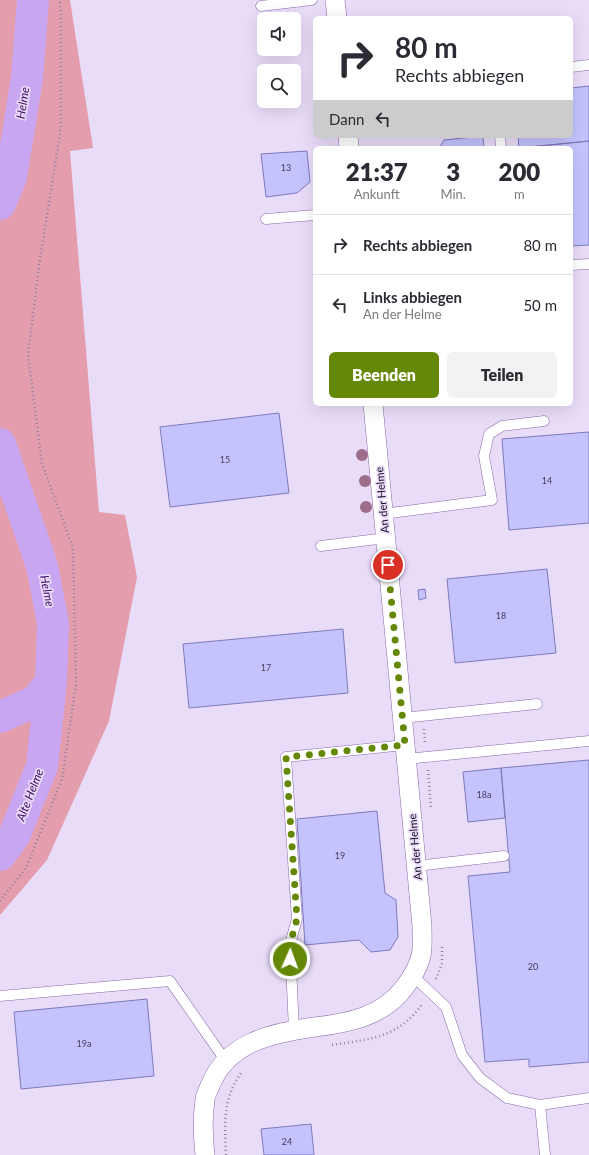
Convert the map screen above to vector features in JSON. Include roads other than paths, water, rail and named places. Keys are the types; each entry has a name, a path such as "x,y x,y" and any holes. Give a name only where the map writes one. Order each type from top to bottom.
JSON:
{"street":[{"path":"335,0 337,16"},
{"name":"An der Helme","path":"205,1155 203,1130 205,1099 213,1076 225,1060 242,1047 263,1038 294,1030 340,1024 365,1018 383,1008 400,992 413,976 421,956 422,926 373,406"}],"lane":[{"path":"261,6 312,0"},
{"path":"573,67 589,65"},
{"path":"266,219 313,214"},
{"path":"573,266 589,264"},
{"path":"383,514 492,500 484,456 489,434 502,426 544,421"},
{"path":"321,546 386,538"},
{"path":"402,718 537,704"},
{"path":"294,1030 290,944 297,919 286,757 406,752 427,757 589,741"},
{"path":"416,866 504,856"},
{"path":"413,976 446,1007 462,1055 480,1078 506,1098 540,1105 589,1098"},
{"path":"0,996 170,981 225,1060"},
{"path":"540,1105 545,1155"}],"waterway":[{"name":"Helme","path":"0,204 11,177 27,78 33,0"},
{"name":"Helme","path":"0,444 42,566 53,623 51,682 36,701 0,717"},
{"name":"Alte Helme","path":"0,855 14,836 42,766 51,682"}]}
